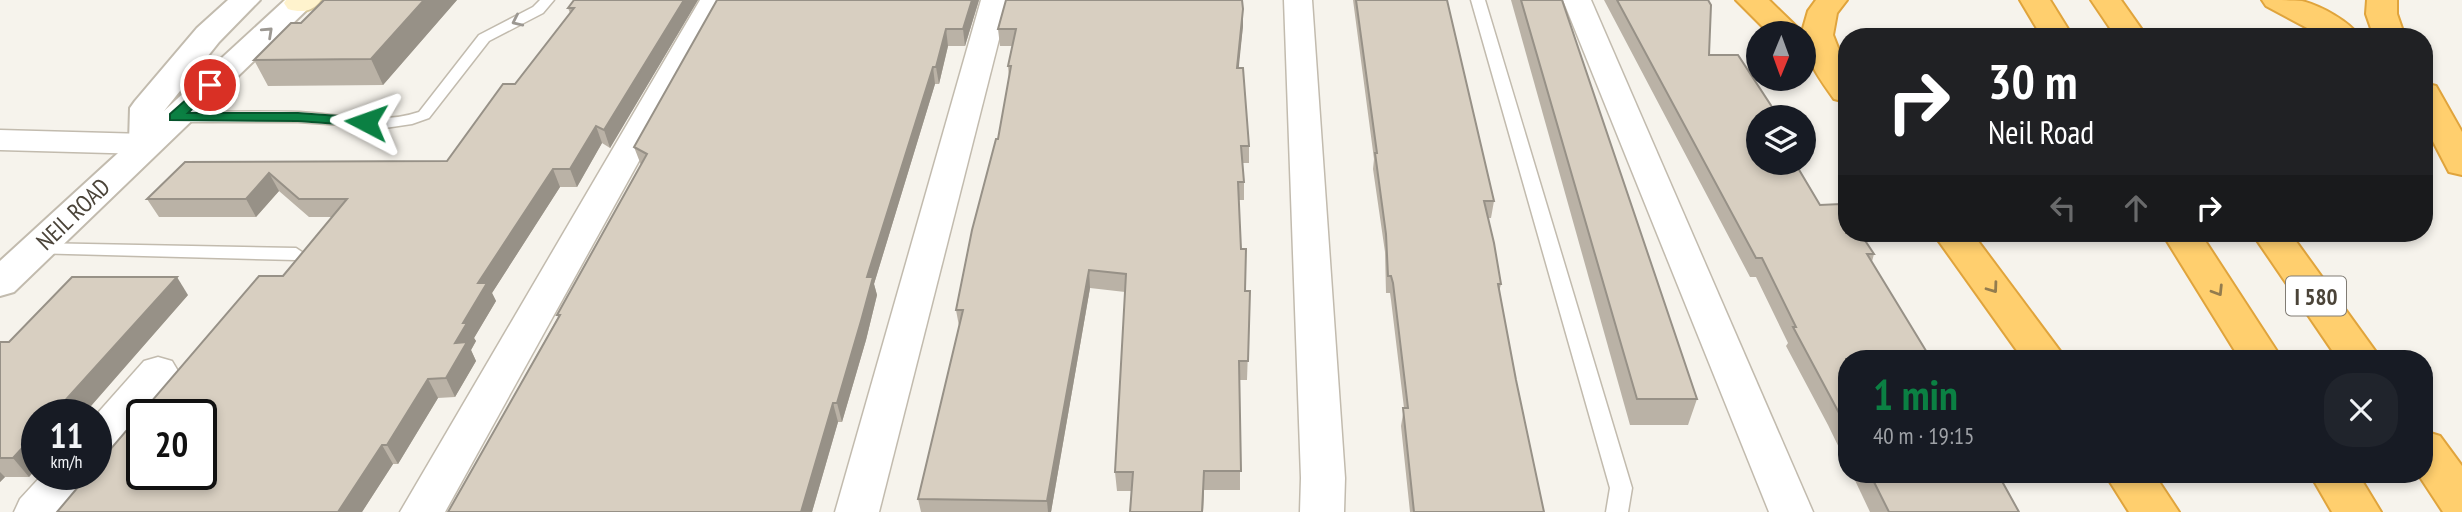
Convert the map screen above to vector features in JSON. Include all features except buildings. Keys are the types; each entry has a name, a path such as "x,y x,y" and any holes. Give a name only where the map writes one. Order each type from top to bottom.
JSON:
{"highway":[{"path":"1751,0 1774,21"},
{"path":"1832,0 1816,22 1817,44 1838,79"},
{"path":"2277,0 2332,28"},
{"path":"2382,0 2380,6 2386,28"},
{"path":"1816,63 1838,84"},
{"path":"2433,110 2462,164"},
{"path":"2433,130 2462,164"},
{"path":"1959,242 2038,350"},
{"path":"2187,242 2255,350"},
{"name":"I 580","path":"2277,242 2354,350"},
{"path":"2433,461 2462,502"},
{"path":"2134,483 2155,512"},
{"path":"2339,483 2357,512"}],"street":[{"name":"NEIL ROAD","path":"156,126 147,107 208,35 245,0"},
{"path":"422,512 714,0"},
{"path":"857,512 995,0"},
{"path":"1298,0 1323,478 1322,512"},
{"path":"1577,0 1791,512"},
{"name":"NEIL ROAD","path":"0,284 156,126 302,1"},
{"path":"0,139 156,126"},
{"path":"112,424 158,371"},
{"path":"36,512 55,490"}],"lane":[{"path":"156,126 298,117 385,123 408,121 424,115 484,38 538,10 547,0"},
{"path":"1478,0 1621,488 1617,512"},
{"path":"36,249 296,254"}],"route":[{"path":"210,85 175,117 298,117 366,122"}]}
